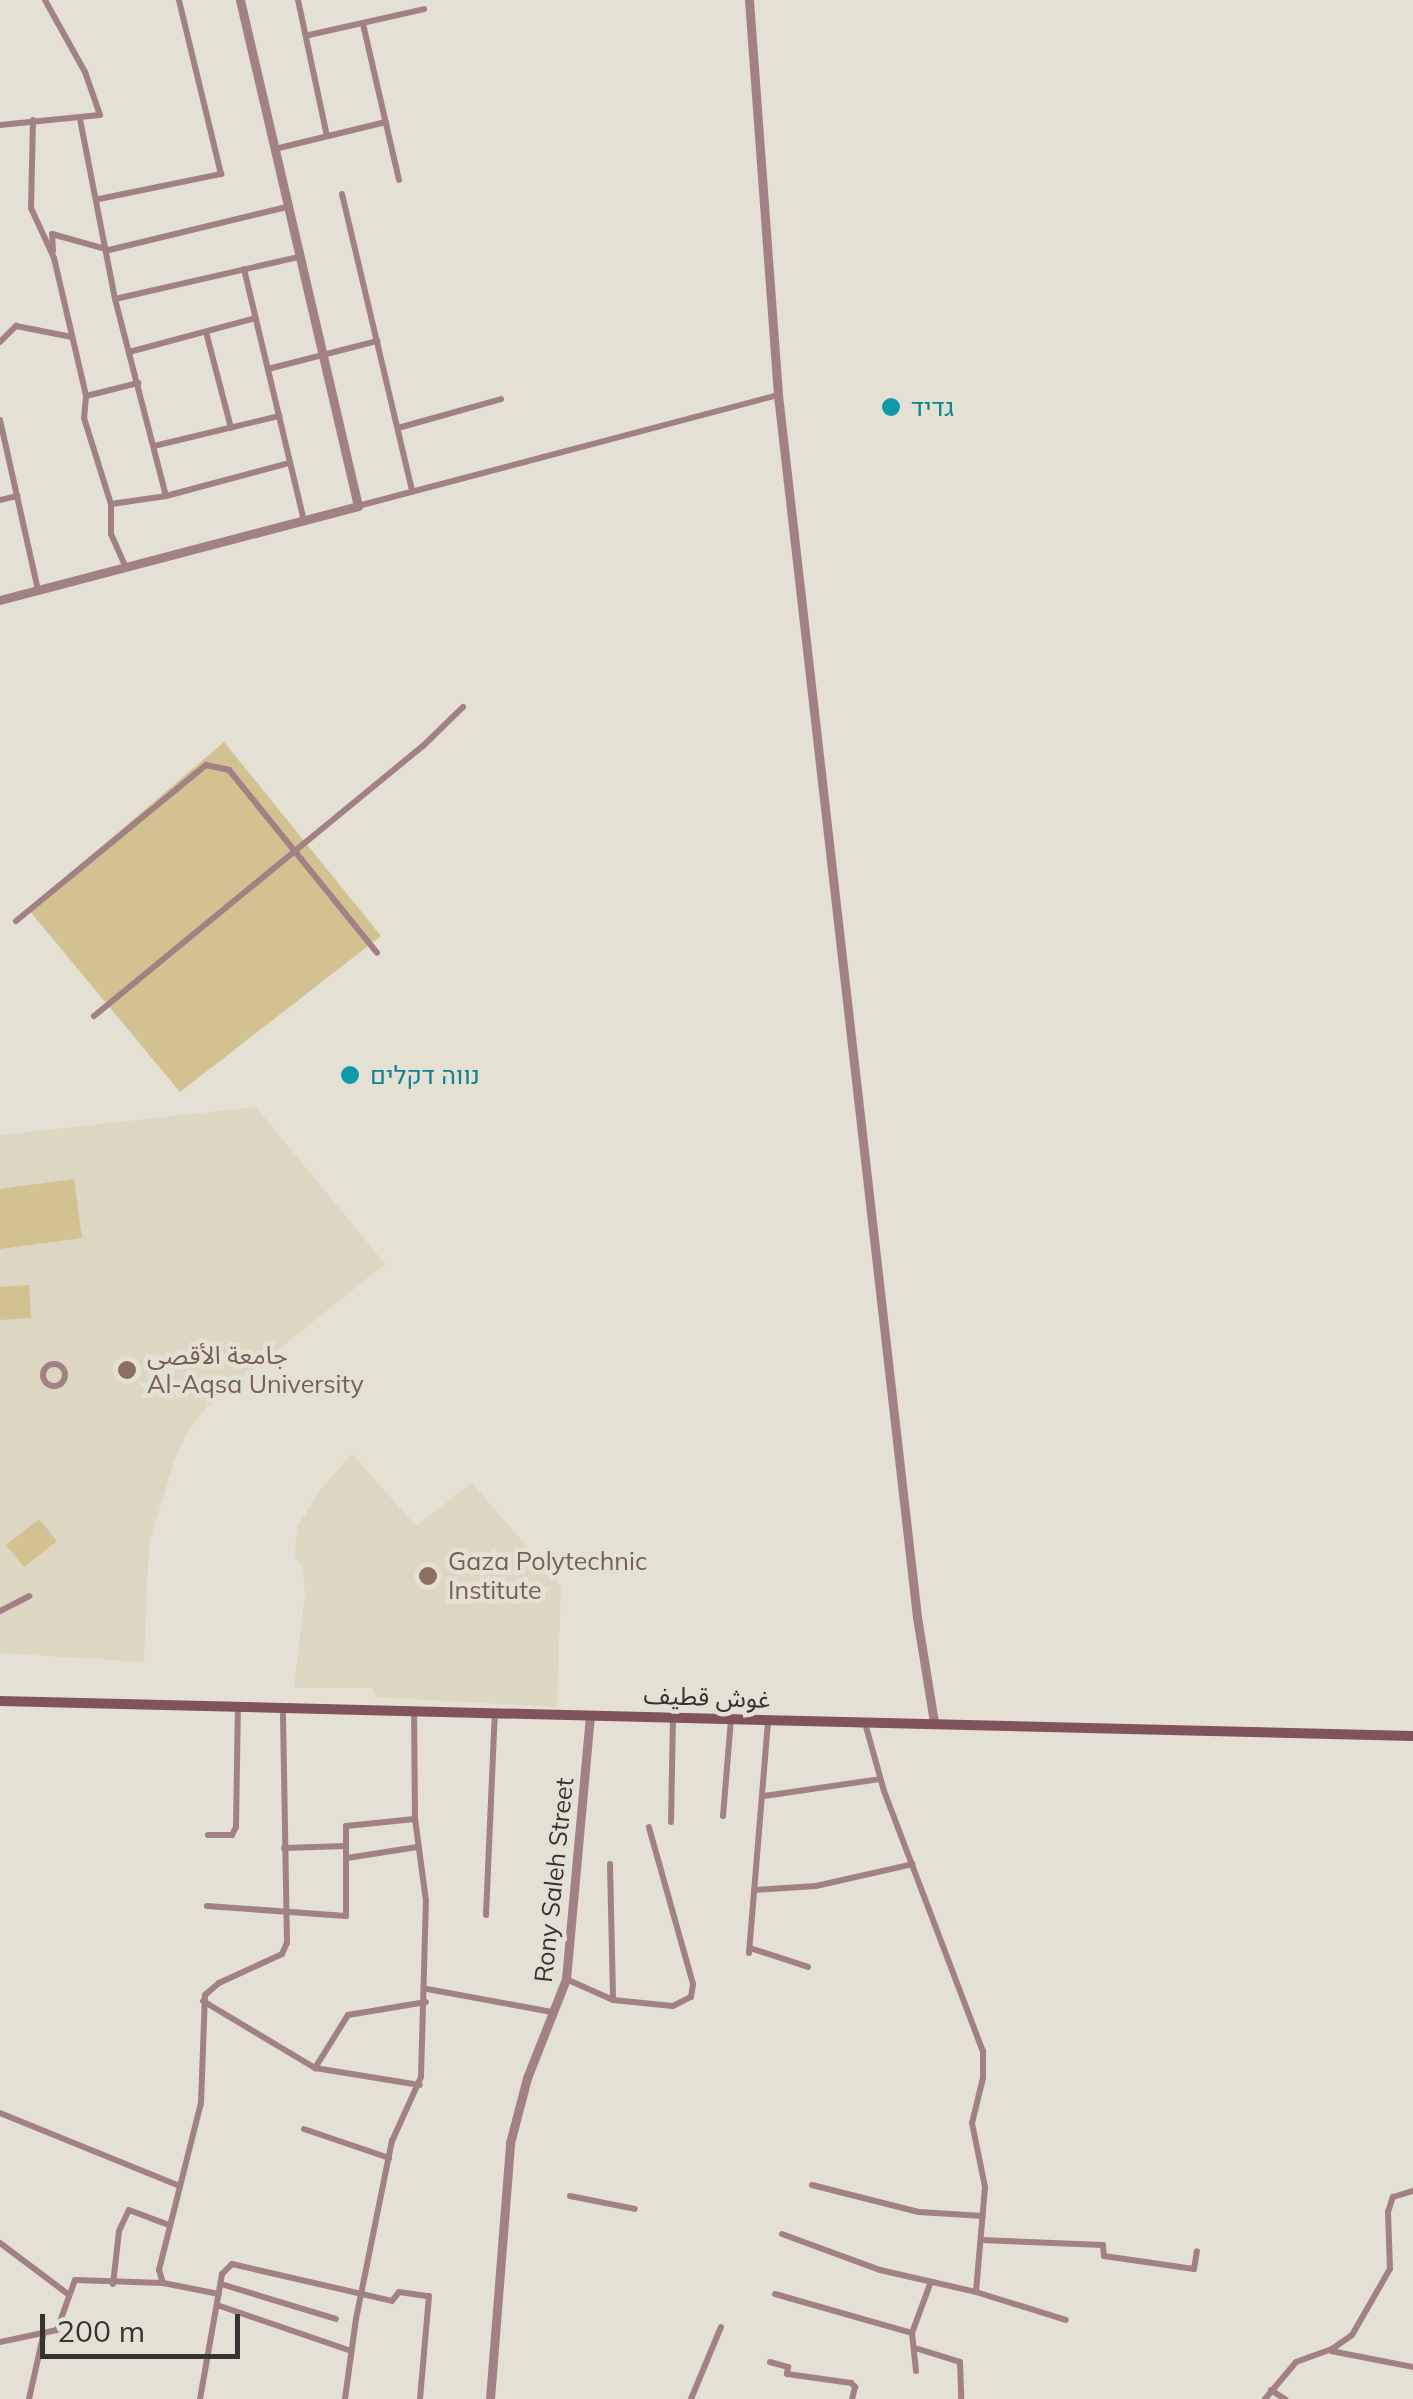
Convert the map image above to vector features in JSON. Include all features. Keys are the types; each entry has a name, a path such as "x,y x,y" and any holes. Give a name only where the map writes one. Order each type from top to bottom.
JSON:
{"main road":[{"name":"غوش قطيف","path":"0,1701 1413,1736"}],"street":[{"path":"0,126 100,115 95,96 45,0"},
{"path":"99,199 221,174 179,0"},
{"path":"240,0 358,506"},
{"path":"298,0 309,35 327,136"},
{"path":"750,0 778,396 917,1617 934,1722"},
{"path":"309,35 424,9"},
{"path":"363,24 399,180"},
{"path":"80,119 128,352 166,496"},
{"path":"33,120 30,208 54,258"},
{"path":"274,149 386,122"},
{"path":"342,194 412,490"},
{"path":"126,567 111,534 111,504 84,418 86,396 52,234 108,250 287,207"},
{"path":"116,299 299,257"},
{"path":"244,269 304,522"},
{"path":"128,352 256,318"},
{"path":"0,342 16,326 72,336"},
{"path":"206,332 231,428"},
{"path":"268,368 377,341"},
{"path":"86,396 138,383"},
{"path":"0,600 778,396"},
{"path":"398,428 501,399"},
{"path":"154,446 279,416"},
{"path":"0,420 38,590"},
{"path":"111,504 166,496 289,463"},
{"path":"0,500 18,496"},
{"path":"94,1016 423,746 464,707"},
{"path":"16,920 206,765 228,770 377,953"},
{"path":"0,1611 29,1596"},
{"path":"208,1835 232,1835 236,1827 238,1705"},
{"path":"163,2282 159,2270 200,2102 203,2001 213,1987 284,1952 287,1912 283,1706"},
{"path":"344,2399 389,2158 420,2085 427,1988 426,1901 415,1819 414,1710"},
{"path":"486,1915 495,1712"},
{"name":"Rony Saleh Street","path":"490,2399 514,2121 566,1979 590,1716"},
{"path":"671,1822 672,1716"},
{"path":"723,1816 731,1718"},
{"path":"768,1719 750,1951 808,1968"},
{"path":"864,1723 880,1779 984,2052 983,2078 972,2123 984,2188 976,2292"},
{"path":"764,1796 880,1779"},
{"path":"207,1906 346,1916 346,1826 415,1819"},
{"path":"566,1979 613,2000 672,2006 687,2001 693,1990 649,1827"},
{"path":"284,1848 345,1846"},
{"path":"347,1858 418,1846"},
{"path":"610,1864 613,2000"},
{"path":"754,1890 816,1886 913,1864"},
{"path":"427,1988 554,2012"},
{"path":"203,2001 315,2068 420,2085"},
{"path":"315,2068 348,2014 426,2002"},
{"path":"0,2113 180,2186"},
{"path":"304,2129 389,2158"},
{"path":"812,2185 919,2212 983,2216"},
{"path":"1265,2399 1296,2362 1326,2351 1352,2335 1390,2268 1389,2205 1394,2193 1413,2192"},
{"path":"570,2196 635,2210"},
{"path":"113,2284 119,2231 129,2210 169,2225"},
{"path":"782,2234 930,2284 976,2292 1066,2320"},
{"path":"981,2240 1103,2245 1104,2256 1194,2270 1197,2251"},
{"path":"0,2243 68,2294"},
{"path":"200,2399 220,2284 232,2264 392,2301 404,2292 432,2300 420,2399"},
{"path":"0,2342 60,2327 74,2280 113,2284 163,2282 218,2294"},
{"path":"220,2284 336,2319"},
{"path":"916,2370 912,2333 930,2284"},
{"path":"775,2294 912,2333"},
{"path":"217,2304 351,2352"},
{"path":"691,2399 721,2327"},
{"path":"29,2399 44,2332"},
{"path":"915,2348 960,2362 961,2399"},
{"path":"1326,2351 1413,2367"},
{"path":"770,2362 788,2367 787,2374 851,2383 856,2392 852,2399"},
{"path":"1271,2390 1285,2399"}],"shaded area":[{"path":"224,742 381,936 180,1092 28,909"},
{"name":"جامعة الأقصى Al-Aqsa University","path":"256,1107 385,1264 208,1406 189,1429 175,1458 149,1543 144,1662 0,1653 0,1135"},
{"path":"74,1179 82,1238 0,1249 0,1189"},
{"path":"29,1285 31,1318 0,1320 0,1287"},
{"name":"Gaza Polytechnic Institute","path":"352,1454 416,1526 472,1483 561,1586 557,1707 376,1697 371,1688 294,1688 305,1596 303,1567 295,1556 297,1527 321,1489"},
{"path":"39,1519 57,1541 24,1567 6,1545"}],"place":[{"name":"גדיד","path":"891,407"},
{"name":"נווה דקלים","path":"350,1075"},
{"name":"جامعة الأقصى Al-Aqsa University","path":"127,1370"},
{"name":"Gaza Polytechnic Institute","path":"428,1576"}]}
